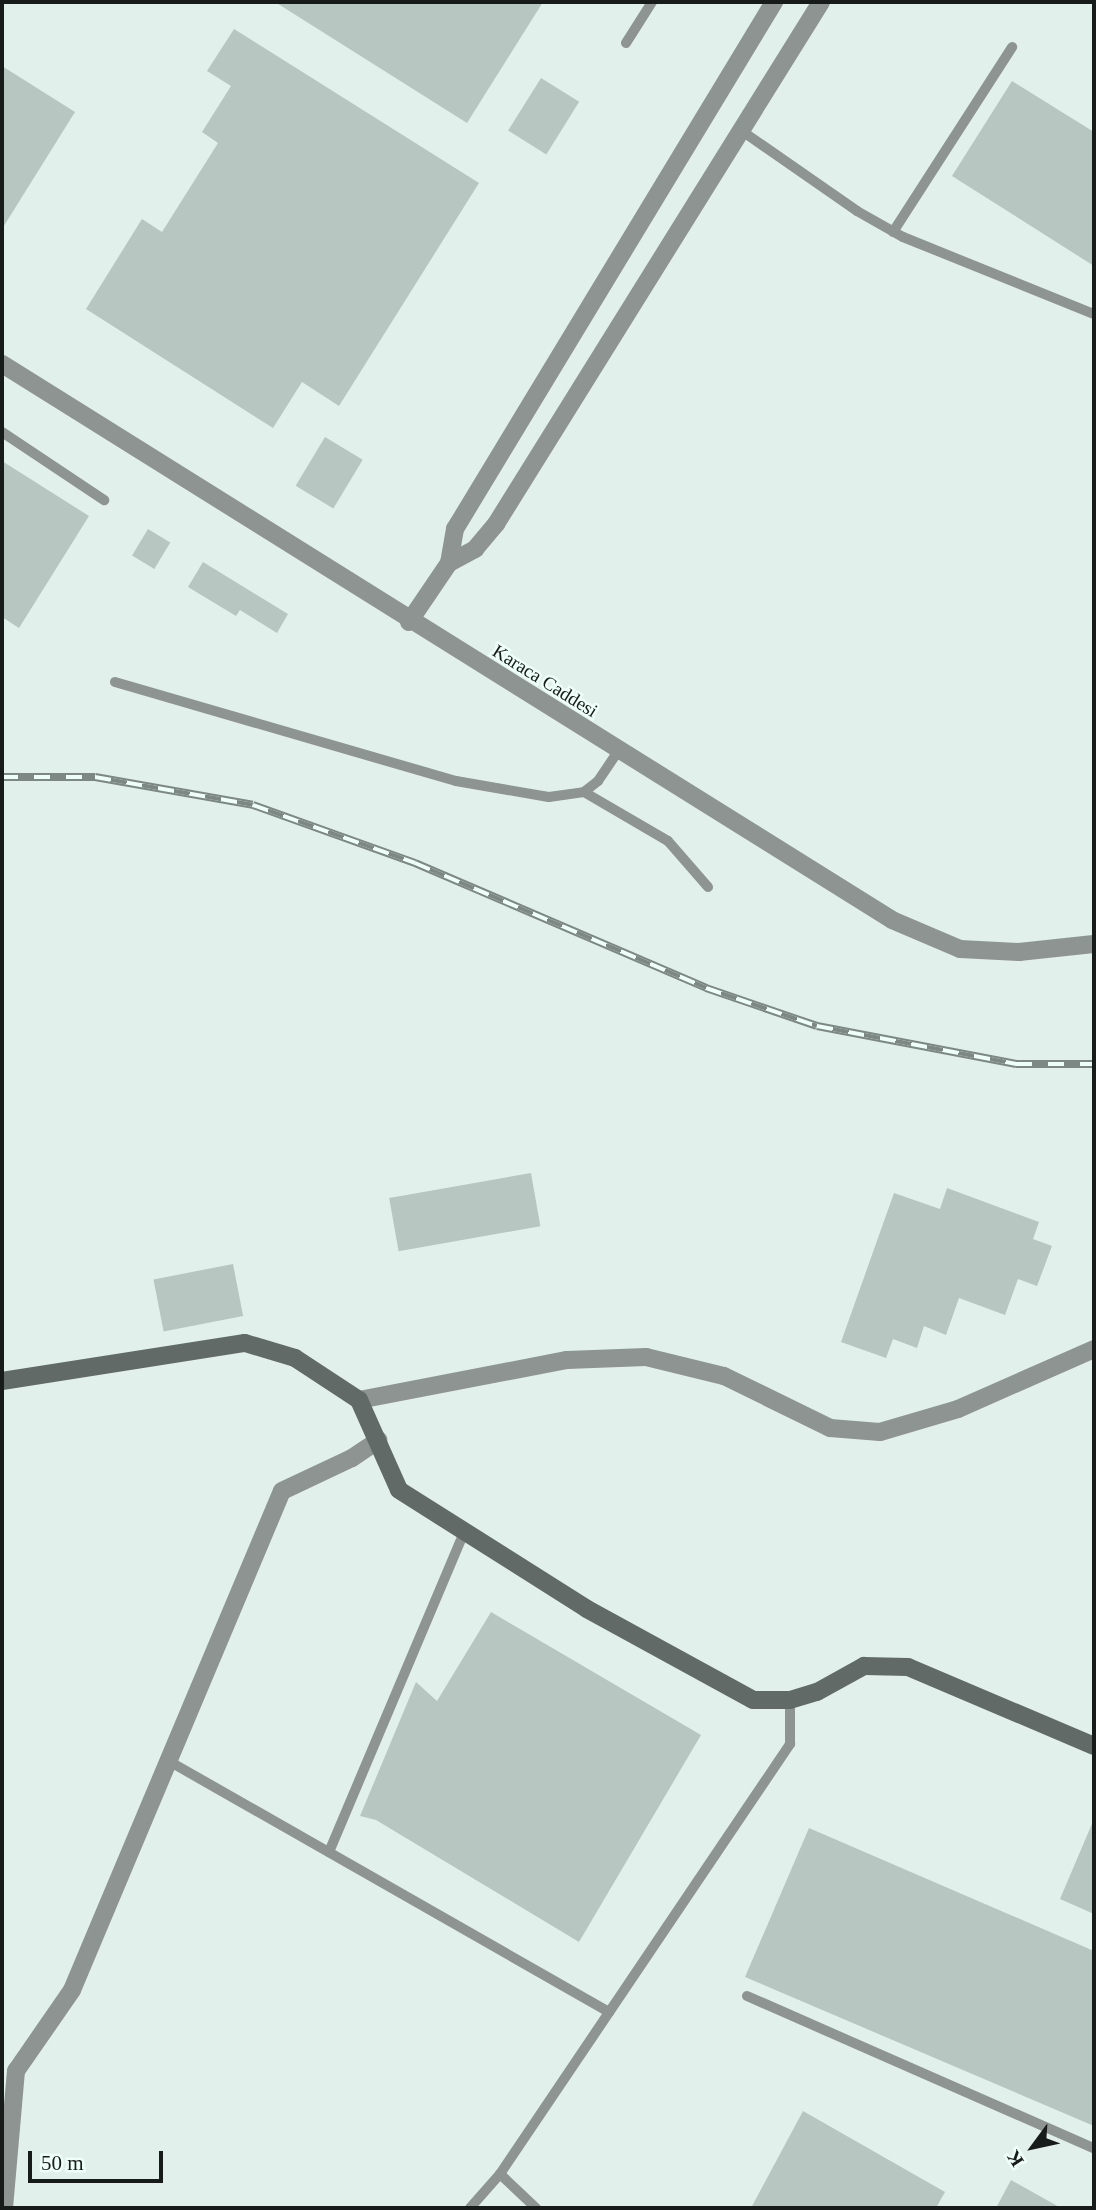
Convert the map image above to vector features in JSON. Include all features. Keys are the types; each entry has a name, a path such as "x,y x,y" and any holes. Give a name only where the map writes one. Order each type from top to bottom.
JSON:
{"street":[{"path":"409,622 449,563 455,529 774,2"},
{"path":"449,563 475,550 496,524 821,2"},
{"name":"Karaca Caddesi","path":"2,364 409,622 892,920 960,949 1019,953 1094,944"},
{"path":"2,1381 245,1343 295,1359 359,1400 399,1490 587,1609 753,1700 790,1700 817,1692 864,1666 908,1667 1094,1746"},
{"path":"359,1400 567,1360 646,1357 724,1376 830,1428 880,1432 958,1409 1094,1349"},
{"path":"4,2208 9,2066 72,1990 282,1490 352,1458 379,1440"}],"lane":[{"path":"626,43 652,2"},
{"path":"893,232 1012,47"},
{"path":"742,131 893,232 1094,314"},
{"path":"2,432 104,500"},
{"path":"115,682 456,781 549,797 584,792 598,781 618,751"},
{"path":"584,792 668,841 708,887"},
{"path":"329,1852 465,1530"},
{"path":"470,2208 499,2174 790,1744 790,1700"},
{"path":"167,1760 609,2011"},
{"path":"747,1996 1094,2148"},
{"path":"499,2174 536,2208"}],"building":[{"path":"275,2 543,2 467,123"},
{"path":"234,29 479,183 339,406 302,382 273,428 86,309 142,219 162,232 218,143 202,132 231,86 207,71"},
{"path":"2,66 75,112 2,229"},
{"path":"541,78 579,102 546,154 508,131"},
{"path":"1012,81 1094,132 1094,266 952,176"},
{"path":"325,437 363,460 333,509 296,486"},
{"path":"2,461 89,516 19,628 2,617"},
{"path":"148,529 170,542 154,569 132,556"},
{"path":"203,562 288,614 277,633 240,610 236,616 188,587"},
{"path":"531,1173 540,1226 399,1251 389,1198"},
{"path":"947,1188 1039,1222 1033,1239 1052,1246 1037,1286 1018,1279 1005,1315 959,1298 946,1335 924,1326 917,1348 893,1339 886,1358 841,1342 894,1193 940,1209"},
{"path":"233,1264 243,1316 164,1331 153,1279"},
{"path":"491,1612 701,1735 579,1942 376,1820 360,1816 416,1682 437,1701"},
{"path":"1094,1819 1094,1914 1060,1899"},
{"path":"809,1828 1094,1951 1094,2126 745,1977"},
{"path":"803,2111 945,2192 936,2208 751,2208"},
{"path":"1011,2180 1061,2208 996,2208"}],"railway":[{"path":"2,777 95,777 253,805 415,863 706,988 817,1026 1016,1064 1094,1064"}]}
